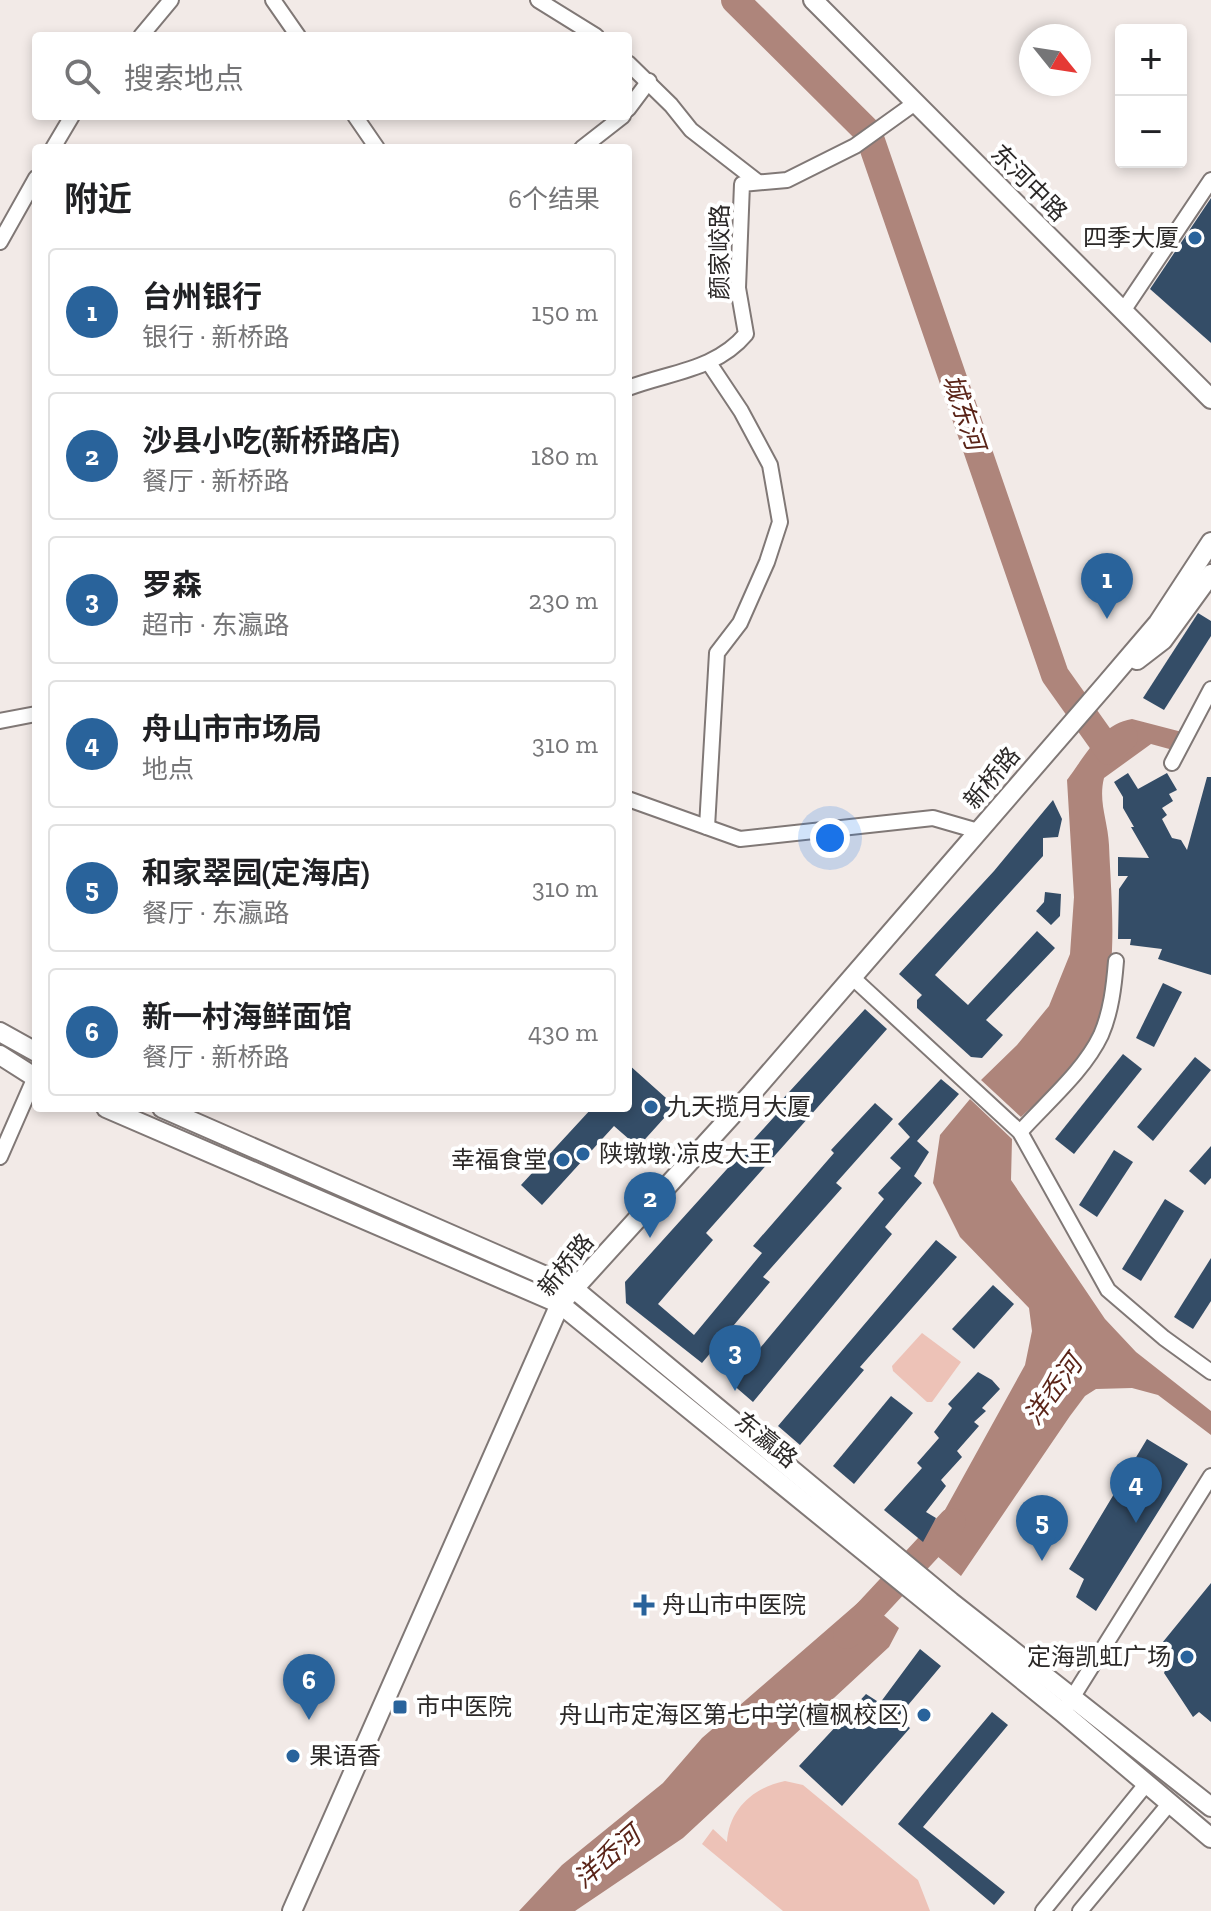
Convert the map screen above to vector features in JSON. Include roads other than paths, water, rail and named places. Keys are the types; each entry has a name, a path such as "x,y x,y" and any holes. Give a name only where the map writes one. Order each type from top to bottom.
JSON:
{"main road":[{"name":"东河中路","path":"813,0 1211,399"},
{"name":"新桥路","path":"292,1911 560,1304 853,978 1106,684 1158,623 1211,542"},
{"name":"新桥路","path":"1106,684 1163,640 1211,574"},
{"path":"0,1032 32,1050"},
{"path":"0,1055 32,1076"},
{"name":"东瀛路","path":"115,1112 560,1304 886,1558"},
{"name":"东瀛路","path":"171,1112 573,1288 945,1607 1067,1706 1211,1807"},
{"name":"东瀛路","path":"1067,1706 1169,1804 1211,1838"}],"street":[{"path":"144,32 171,0"},
{"path":"273,0 295,32"},
{"path":"538,0 590,32"},
{"path":"632,66 649,81 691,130 758,182"},
{"path":"632,104 649,81"},
{"name":"颜家峧路","path":"632,387 709,363 734,348 746,334 738,288 742,184 787,180 855,146 915,103"},
{"path":"55,144 70,120"},
{"path":"358,120 374,144"},
{"path":"587,144 618,120"},
{"path":"1123,311 1211,180"},
{"path":"0,242 32,185"},
{"path":"707,827 717,653 740,623 767,562 780,522 770,465 741,411 709,363"},
{"path":"1172,763 1211,689"},
{"path":"0,721 32,715"},
{"path":"632,800 740,839 933,818 978,831"},
{"path":"1020,1132 1073,1075 1101,1036 1112,997 1116,961"},
{"path":"853,978 980,1091 1020,1132 1108,1290 1164,1338 1211,1372"},
{"path":"0,1157 32,1085"},
{"path":"1067,1706 1211,1476"},
{"path":"1043,1911 1147,1783"},
{"path":"1080,1911 1169,1804"}],"water":[{"path":"1132,719 1182,732 1173,750 1151,744 1104,778 1102,795 1109,845 1112,928 1108,991 1098,1026 1090,1041 1057,1082 1021,1117 981,1080 1017,1045 1049,1006 1070,954 1074,897 1067,780 1103,734 1111,727"},
{"path":"970,1099 1012,1139 1011,1180 1105,1319 1136,1352 1211,1411 1211,1435 1158,1395 1132,1388 1096,1389 1085,1396 1070,1416 961,1576 925,1546 1025,1365 1032,1331 1029,1308 960,1237 933,1183 940,1135"},
{"path":"860,1601 868,1602 899,1628 889,1647 683,1838 575,1911 519,1911 562,1865 663,1783 702,1738"}],"waterway":[{"name":"城东河","path":"735,0 868,132 1055,675 1109,751 1124,737"},
{"name":"洋岙河","path":"847,1635 952,1522"}],"place":[{"name":"四季大厦","path":"1195,238"},
{"name":"台州银行","path":"1107,619"},
{"name":"九天揽月大厦","path":"651,1107"},
{"name":"陕墩墩·凉皮大王","path":"583,1154"},
{"name":"幸福食堂","path":"563,1160"},
{"name":"沙县小吃(新桥路店)","path":"650,1238"},
{"name":"罗森","path":"735,1391"},
{"name":"舟山市市场局","path":"1136,1523"},
{"name":"和家翠园(定海店)","path":"1042,1561"},
{"name":"舟山市中医院","path":"644,1605"},
{"name":"定海凯虹广场","path":"1187,1657"},
{"name":"市中医院","path":"400,1707"},
{"name":"舟山市定海区第七中学(檀枫校区)","path":"924,1715"},
{"name":"新一村海鲜面馆","path":"309,1720"},
{"name":"果语香","path":"293,1756"}]}
